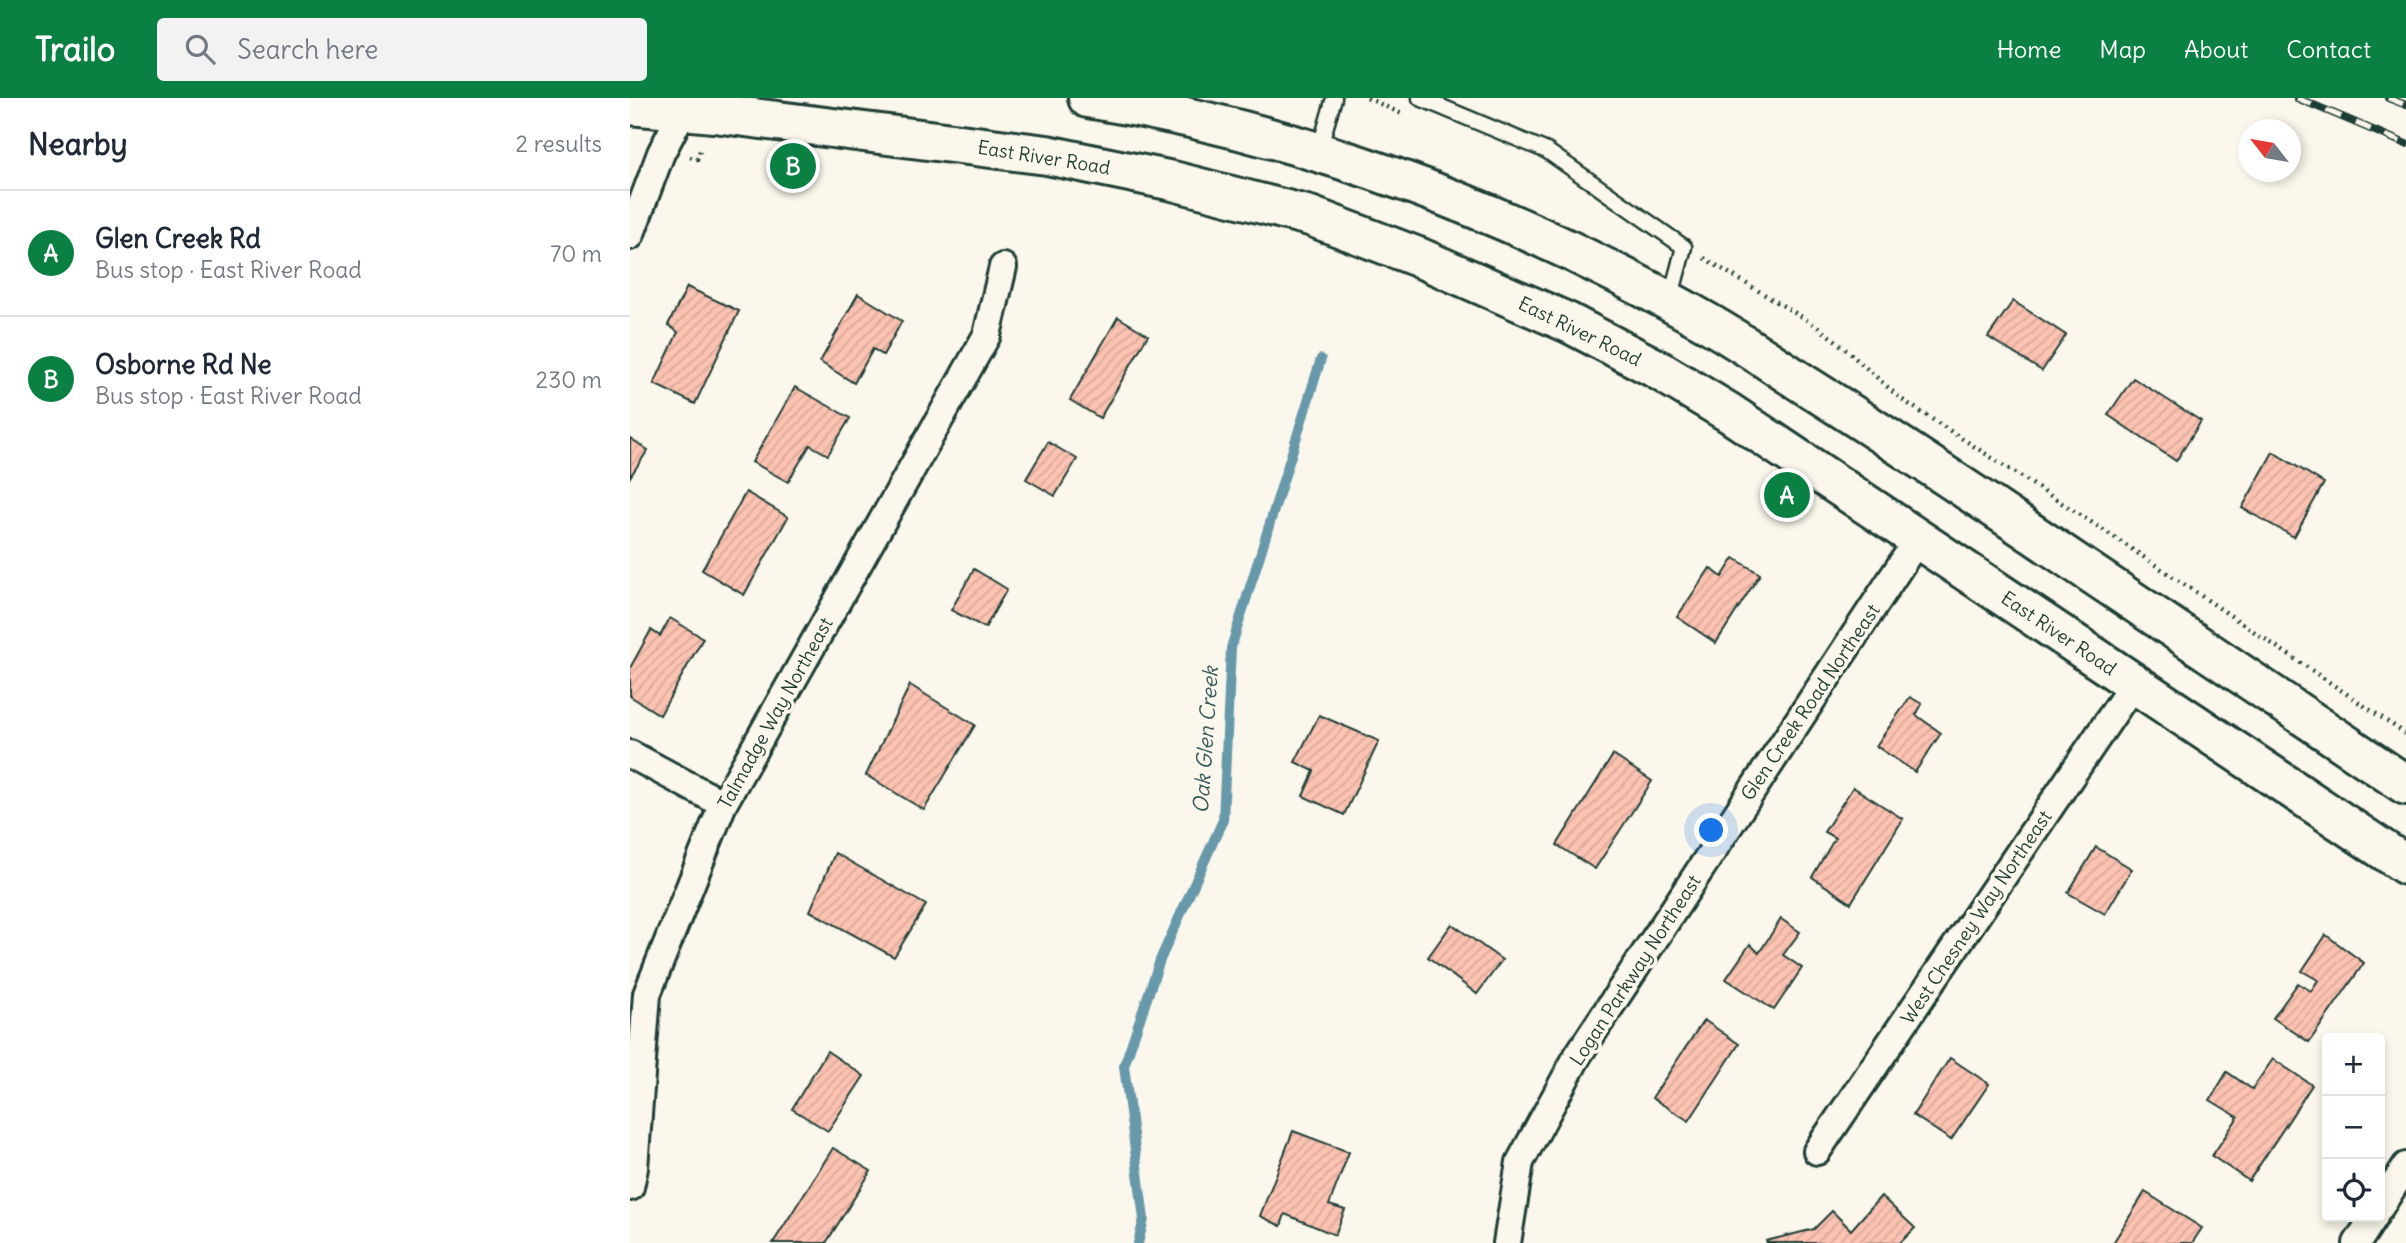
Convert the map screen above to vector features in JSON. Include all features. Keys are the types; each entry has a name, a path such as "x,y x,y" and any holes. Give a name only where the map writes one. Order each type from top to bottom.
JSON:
{"main road":[{"path":"1096,99 1207,115 1372,169 1454,199 1563,246 1670,301 1713,325 1927,463 2406,785"},
{"name":"East River Road","path":"630,105 684,109 1047,155 1140,173 1310,216 1493,289 1569,323 1655,368 1751,426 2406,865"}],"street":[{"path":"630,236 662,153 684,109"},
{"name":"Talmadge Way Northeast","path":"630,1187 634,1168 647,994 723,804 987,335 1003,267"},
{"name":"Glen Creek Road Northeast","path":"1586,1040 1919,539"},
{"name":"Logan Parkway Northeast","path":"1507,1243 1520,1162 1578,1055 1919,539"},
{"name":"West Chesney Way Northeast","path":"1817,1151 2134,683"},
{"path":"630,754 723,804"},
{"path":"2385,1200 2406,1166"},
{"path":"2357,1243 2371,1222"}],"lane":[{"path":"1319,152 1334,98"},
{"path":"1420,98 1546,151 1684,247 1670,301"}],"building":[{"path":"687,287 739,311 695,404 654,384 678,332 668,325"},
{"path":"858,294 902,321 883,355 873,349 854,383 820,362"},
{"path":"2013,301 2066,335 2042,371 1988,337"},
{"path":"1118,317 1148,335 1100,418 1070,400"},
{"path":"2133,378 2201,421 2176,461 2108,415"},
{"path":"795,387 850,418 828,455 810,445 788,482 752,462"},
{"path":"630,438 648,450 630,477"},
{"path":"1048,442 1077,459 1055,496 1026,479"},
{"path":"2273,452 2324,483 2294,537 2242,508"},
{"path":"746,492 788,517 744,595 702,570"},
{"path":"1734,558 1760,574 1716,643 1677,617 1710,568 1722,577"},
{"path":"974,569 1007,589 985,628 951,610"},
{"path":"670,618 703,638 660,715 630,696 630,668 651,630 660,636"},
{"path":"910,685 975,725 924,810 866,775"},
{"path":"1910,697 1922,704 1916,715 1941,733 1915,772 1876,746"},
{"path":"1319,715 1379,741 1344,815 1303,796 1314,771 1295,762"},
{"path":"1613,755 1652,781 1595,869 1557,845"},
{"path":"1853,787 1903,819 1851,903 1812,877 1835,838 1824,832"},
{"path":"2096,847 2132,869 2105,914 2068,893"},
{"path":"835,853 926,905 894,957 810,911"},
{"path":"1781,919 1800,932 1783,955 1802,968 1774,1010 1726,979 1750,944 1759,953"},
{"path":"1452,924 1502,960 1477,994 1428,957"},
{"path":"2326,935 2364,963 2309,1042 2273,1018 2298,983 2311,991 2318,980 2302,971"},
{"path":"1704,1020 1739,1044 1689,1121 1652,1098"},
{"path":"827,1051 864,1076 828,1131 792,1109"},
{"path":"1950,1058 1989,1084 1951,1140 1913,1115"},
{"path":"2273,1059 2312,1085 2249,1181 2212,1156 2238,1117 2210,1100 2227,1072 2252,1089"},
{"path":"1293,1131 1349,1152 1329,1205 1345,1210 1335,1235 1285,1214 1281,1226 1260,1216"},
{"path":"833,1148 871,1171 826,1243 773,1243"},
{"path":"2145,1192 2202,1228 2192,1243 2113,1243"},
{"path":"1881,1196 1915,1228 1900,1243 1766,1241 1814,1229 1832,1211 1851,1230"}],"waterway":[{"name":"Oak Glen Creek","path":"1138,1243 1144,1219 1124,1066 1160,960 1223,820 1231,648 1321,359"}],"railway":[{"path":"2297,98 2406,144"},
{"path":"2388,98 2406,105"}],"place":[{"name":"Osborne Rd Ne","path":"793,166"},
{"name":"Glen Creek Rd","path":"1787,495"}]}
